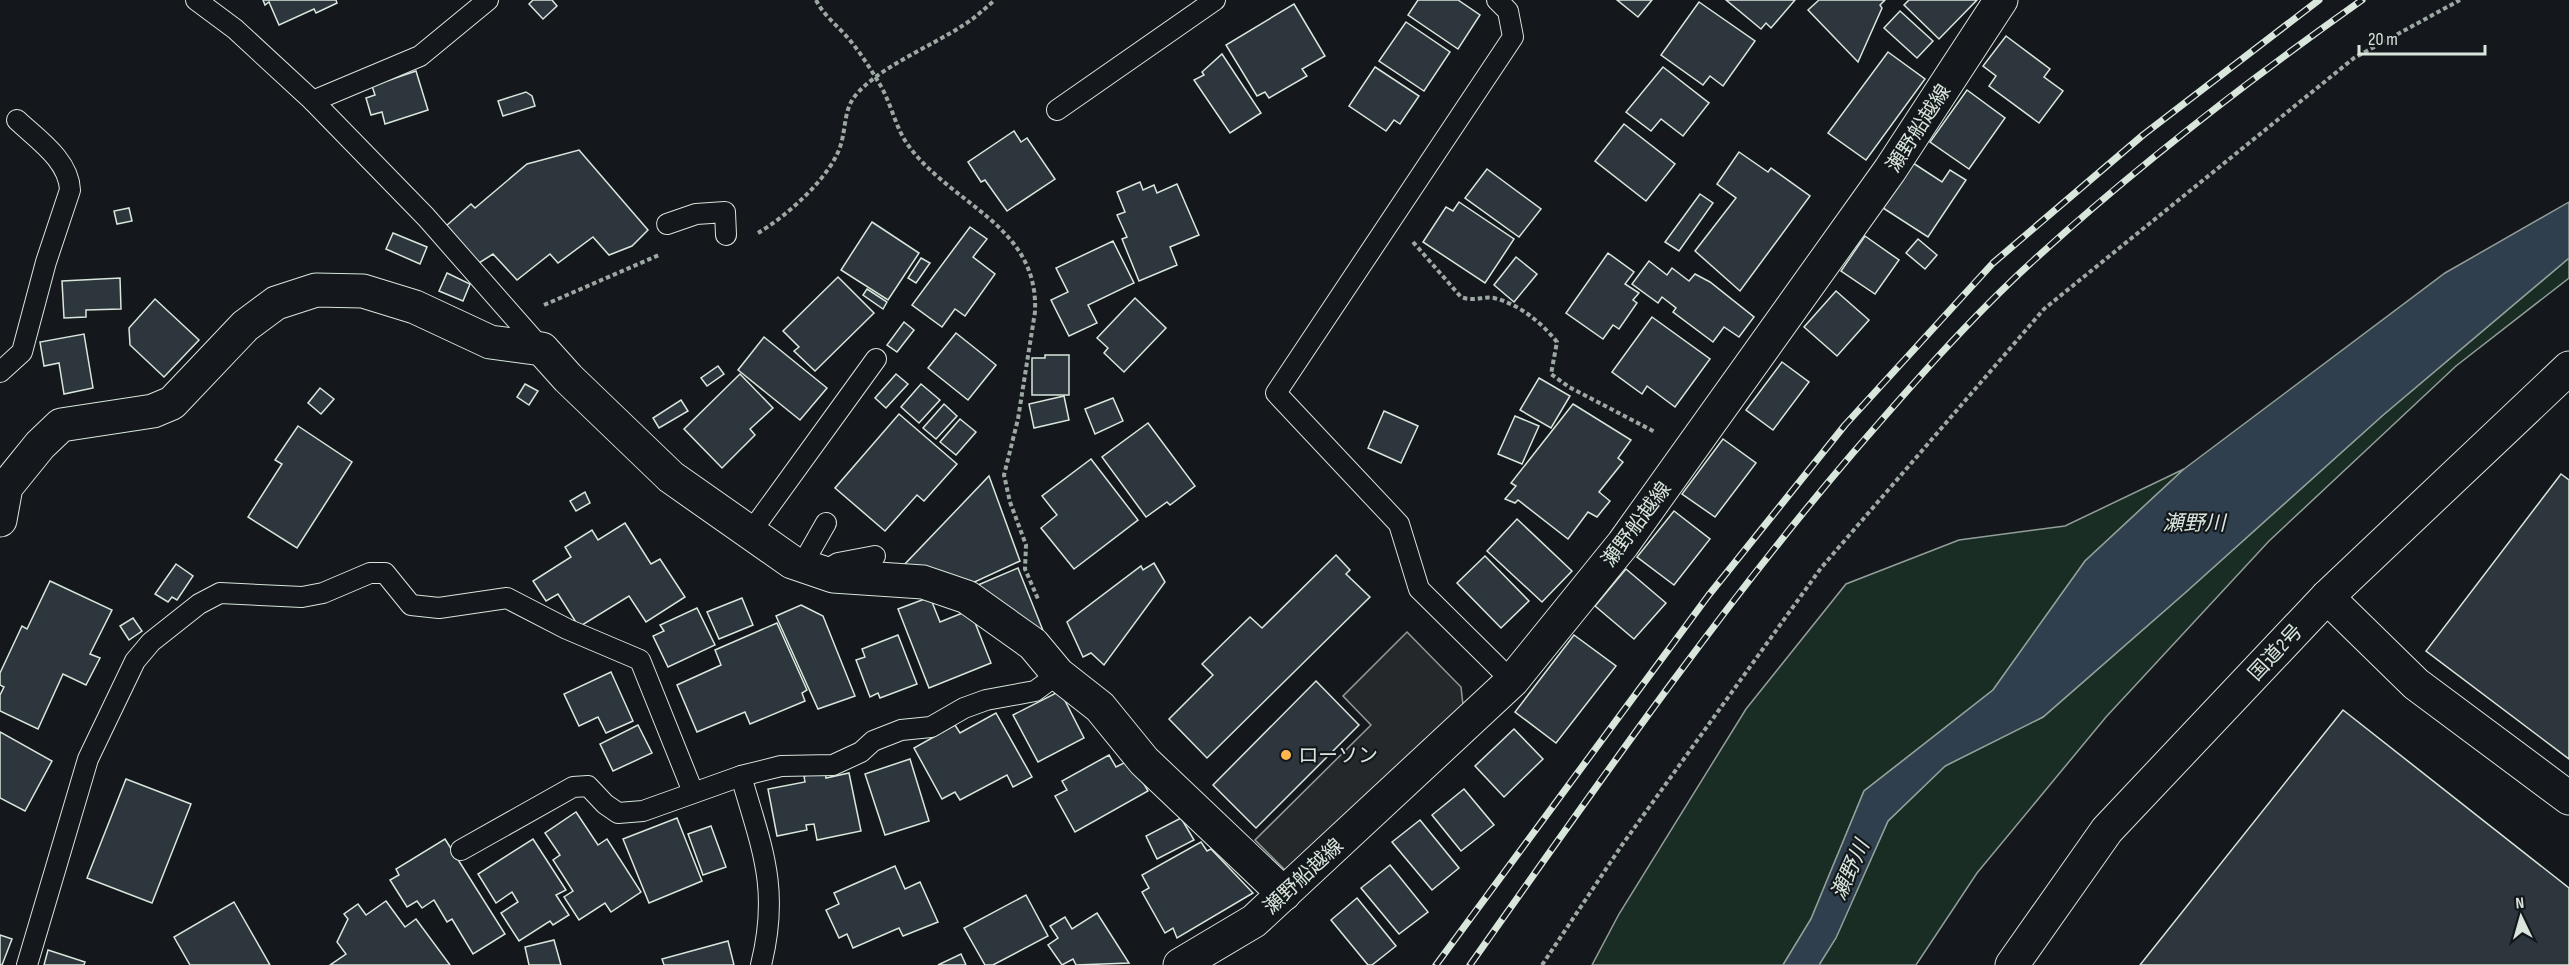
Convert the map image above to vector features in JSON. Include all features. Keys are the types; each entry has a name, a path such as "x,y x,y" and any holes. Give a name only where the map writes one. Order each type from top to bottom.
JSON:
{"main road":[{"name":"瀬野船越線","path":"1180,965 1254,921 1512,681 1623,544 1690,451 1890,170 2001,0"},
{"path":"0,520 3,488 60,425 153,411 172,403 245,326 276,303 316,290 363,291 415,308 490,342 542,349 568,378 671,477 792,562 833,576 923,582 967,597 1033,644 1058,674 1100,707 1144,760 1284,894"},
{"name":"国道2号","path":"2012,965 2107,830 2326,597 2569,368"},
{"path":"2326,597 2416,684 2569,798"}],"lane":[{"path":"196,0 236,29 313,101 426,217 514,320 542,349"},
{"path":"313,101 420,56 488,0"},
{"path":"1057,110 1215,0"},
{"path":"1497,0 1508,11 1513,37 1276,393 1399,524 1419,589 1512,681"},
{"path":"0,372 22,352 70,190 70,179 61,163 17,120"},
{"path":"667,224 696,214 725,212 726,236"},
{"path":"750,533 876,359"},
{"path":"826,523 813,569 875,556"},
{"path":"27,965 88,759 135,661 171,625 199,604 220,593 302,597 322,593 370,573 385,573 411,605 439,608 507,598 567,629 640,660 693,792"},
{"path":"461,850 573,787 588,786 605,804 618,813 643,812 741,776 781,766 833,765 861,752 873,741 901,730 931,727 986,699 1035,691 1058,674"},
{"path":"741,776 765,858 770,886 768,931 761,965"}],"path":[{"path":"816,0 822,11 848,38 875,77 909,146 946,185 998,225 1013,241 1023,254 1034,284 1036,303 1031,343 1018,419 1004,475 1010,502 1026,545 1025,568 1029,581 1056,636 1038,650"},
{"path":"726,236 756,234 777,222 834,161 841,144 848,107 855,94 875,77 964,25 995,0"},
{"path":"1542,965 1622,845 1821,568 2044,309 2354,58 2460,0"},
{"path":"1389,224 1411,240 1461,297 1472,301 1493,298 1541,322 1557,342 1551,374 1569,387 1690,451"},
{"path":"514,320 668,251"}],"green space":[{"path":"2569,258 2569,278 2456,366 2269,541 2106,717 1977,873 1916,965 1819,965 1836,937 1888,821 1945,766 2043,717 2382,416"},
{"path":"2184,469 2085,561 1993,690 1864,791 1811,919 1783,965 1592,965 1619,914 1746,709 1846,584 1959,540 2065,526"}],"shaded area":[{"path":"1407,632 1461,687 1463,705 1291,876 1255,840 1371,725 1343,696"}],"water":[{"name":"瀬野川","path":"2569,202 2569,258 2382,416 2043,717 1945,766 1888,821 1836,938 1819,965 1783,965 1811,919 1864,791 1993,690 2085,561 2184,469 2445,273"}],"building":[{"path":"263,0 336,0 337,3 316,13 314,9 279,25 269,2 265,5"},
{"path":"533,0 552,0 557,6 543,19 529,4"},
{"path":"1418,0 1458,0 1480,15 1458,49 1408,15"},
{"path":"1617,0 1652,0 1638,17"},
{"path":"1726,0 1795,0 1771,28 1766,23 1761,29"},
{"path":"1819,0 1885,0 1880,5 1882,8 1858,62 1808,10"},
{"path":"1909,0 1977,0 1939,39 1904,5"},
{"path":"1699,2 1755,41 1723,86 1710,76 1703,85 1661,55"},
{"path":"1294,4 1325,56 1302,69 1307,76 1269,98 1265,92 1257,96 1226,45"},
{"path":"1900,11 1933,41 1917,58 1884,28"},
{"path":"1406,22 1450,52 1424,91 1379,61"},
{"path":"2006,36 2050,69 2044,77 2063,91 2039,123 1989,86 1996,76 1983,66"},
{"path":"1888,52 1925,79 1866,160 1828,133"},
{"path":"1222,54 1261,113 1230,133 1194,80 1204,75 1202,72"},
{"path":"1375,67 1419,96 1400,124 1394,120 1386,131 1349,106"},
{"path":"1663,67 1709,103 1683,136 1661,119 1651,131 1626,112"},
{"path":"416,71 428,110 385,124 382,112 371,115 366,98 375,95 372,86"},
{"path":"1967,90 2005,118 1969,169 1930,142"},
{"path":"526,92 532,96 535,106 503,116 498,101"},
{"path":"1624,124 1675,164 1646,201 1595,161"},
{"path":"1014,131 1021,142 1027,138 1055,179 1007,211 985,180 981,182 968,162"},
{"path":"579,150 648,230 632,246 609,255 593,237 558,263 550,254 517,280 493,254 479,263 446,226 471,204 475,208 527,164"},
{"path":"1739,152 1768,172 1771,168 1810,196 1740,291 1695,251 1736,198 1717,184"},
{"path":"1913,163 1942,182 1950,170 1966,180 1928,237 1883,208"},
{"path":"1487,169 1541,209 1519,237 1465,198"},
{"path":"1140,182 1143,190 1154,185 1157,193 1177,184 1199,235 1170,247 1177,265 1139,281 1122,239 1127,237 1117,215 1125,212 1117,192"},
{"path":"1700,194 1713,203 1679,251 1665,242"},
{"path":"1459,202 1514,239 1485,283 1423,242 1446,207 1453,211"},
{"path":"129,208 132,221 117,224 114,211"},
{"path":"872,222 919,253 888,300 841,270"},
{"path":"970,227 987,239 973,257 995,274 965,316 955,309 942,327 912,305"},
{"path":"393,233 427,247 420,264 386,249"},
{"path":"1865,236 1899,260 1875,294 1841,271"},
{"path":"1918,239 1937,255 1925,269 1906,253"},
{"path":"1113,241 1134,283 1088,305 1097,323 1069,336 1051,300 1068,292 1056,268"},
{"path":"1608,253 1634,272 1625,284 1639,293 1633,300 1637,303 1619,329 1613,325 1603,339 1566,313"},
{"path":"1516,257 1537,274 1514,302 1494,285"},
{"path":"921,258 930,263 916,283 908,278"},
{"path":"1649,261 1667,275 1672,268 1689,281 1695,274 1710,282 1754,317 1739,337 1724,327 1713,342 1673,312 1676,308 1662,297 1658,303 1632,284"},
{"path":"447,273 470,284 463,301 439,291"},
{"path":"838,277 874,313 815,371 794,351 799,347 783,331"},
{"path":"120,278 121,309 86,310 86,317 64,318 62,281"},
{"path":"867,289 887,302 883,309 863,295"},
{"path":"1836,291 1869,320 1837,356 1804,327"},
{"path":"1135,298 1166,328 1124,372 1104,353 1108,348 1097,338"},
{"path":"155,299 199,340 164,377 130,345 129,328"},
{"path":"1652,317 1710,359 1675,407 1647,386 1642,394 1612,372"},
{"path":"904,322 914,330 897,352 887,345"},
{"path":"956,333 996,365 968,400 928,368"},
{"path":"84,334 93,388 64,394 59,363 44,366 40,342"},
{"path":"764,337 827,388 800,420 738,370"},
{"path":"1045,355 1069,355 1069,395 1032,395 1032,358 1045,358"},
{"path":"1782,362 1809,382 1773,430 1746,410"},
{"path":"718,366 724,374 707,386 701,378"},
{"path":"740,374 773,408 750,429 755,435 722,468 684,429"},
{"path":"896,374 908,384 886,408 875,398"},
{"path":"1539,378 1570,396 1551,428 1520,410"},
{"path":"525,384 538,391 529,405 517,397"},
{"path":"921,384 940,400 919,423 901,407"},
{"path":"320,388 334,399 321,414 308,403"},
{"path":"1064,396 1069,420 1034,428 1029,404"},
{"path":"1113,398 1123,421 1095,434 1085,409"},
{"path":"681,400 688,411 659,428 653,418"},
{"path":"944,404 957,416 936,439 923,428"},
{"path":"1573,404 1631,440 1618,458 1623,462 1599,492 1610,501 1597,517 1588,512 1568,539 1518,500 1515,503 1505,499 1516,486 1511,483"},
{"path":"1384,411 1418,426 1401,463 1368,448"},
{"path":"899,414 957,464 924,501 917,495 885,531 835,488"},
{"path":"1515,416 1539,426 1522,464 1498,454"},
{"path":"960,419 976,432 956,455 940,442"},
{"path":"1148,423 1195,486 1170,505 1167,502 1146,517 1102,457"},
{"path":"298,426 352,462 297,548 248,517 282,464 275,460"},
{"path":"1723,439 1756,463 1715,517 1682,494"},
{"path":"1091,459 1138,520 1074,569 1041,528 1057,515 1042,496"},
{"path":"2561,474 2569,480 2569,759 2426,651"},
{"path":"989,476 1020,561 966,586 903,566"},
{"path":"585,492 590,503 576,511 570,501"},
{"path":"1674,511 1710,539 1674,585 1637,557"},
{"path":"1517,519 1572,571 1542,602 1487,551"},
{"path":"625,523 651,564 660,559 685,597 646,622 629,596 579,627 558,594 546,601 533,581 571,557 565,547 592,530 598,540"},
{"path":"1336,555 1350,570 1346,574 1370,597 1207,758 1169,719 1213,675 1202,664 1250,617 1262,628"},
{"path":"1485,556 1529,601 1501,628 1457,583"},
{"path":"1154,563 1165,582 1104,665 1091,653 1083,657 1067,622 1141,566 1143,570"},
{"path":"176,564 193,576 177,600 172,597 168,602 155,594"},
{"path":"1018,568 1044,633 978,585"},
{"path":"1626,569 1666,603 1634,639 1595,606"},
{"path":"50,581 112,610 90,654 100,658 86,685 63,674 38,729 0,711 0,695 4,687 0,685 0,673 22,626 27,629"},
{"path":"930,597 940,622 970,610 991,663 929,688 898,609"},
{"path":"742,598 753,625 719,639 707,612"},
{"path":"801,605 823,616 855,696 818,709 776,616"},
{"path":"697,608 715,645 668,667 653,636 664,631 660,625"},
{"path":"133,618 142,631 129,640 120,626"},
{"path":"777,623 807,690 802,693 805,701 750,724 745,712 697,732 677,685 721,665 715,650"},
{"path":"898,635 917,684 880,698 878,693 870,697 856,660 865,657 862,649"},
{"path":"1574,635 1616,666 1556,743 1515,712"},
{"path":"611,672 633,721 606,733 598,717 579,726 564,694"},
{"name":"ローソン","path":"1316,681 1359,725 1256,828 1213,785"},
{"path":"1060,691 1084,738 1038,762 1013,715"},
{"path":"2343,710 2569,888 2569,965 2140,965"},
{"path":"996,713 1032,777 1013,787 1007,775 960,800 955,792 942,799 914,748 955,725 960,733"},
{"path":"638,725 652,753 613,771 600,744"},
{"path":"1514,729 1543,759 1504,797 1475,766"},
{"path":"0,732 52,761 25,811 0,798"},
{"path":"1109,755 1116,767 1130,760 1148,791 1075,832 1055,796 1067,790 1062,781"},
{"path":"910,759 929,821 885,835 865,774"},
{"path":"825,771 826,778 849,773 861,831 817,840 814,824 806,825 807,830 777,836 768,789 805,782 804,776"},
{"path":"126,779 191,804 152,903 87,878"},
{"path":"1464,789 1494,825 1461,851 1432,815"},
{"path":"576,812 598,845 607,839 641,892 611,912 605,903 579,920 564,897 573,891 553,860 560,855 545,833"},
{"path":"677,818 702,881 649,903 623,839"},
{"path":"1181,818 1194,840 1157,859 1146,836"},
{"path":"1420,820 1459,868 1432,890 1392,842"},
{"path":"711,826 726,867 703,875 688,834"},
{"path":"445,839 505,934 473,954 452,919 447,922 434,900 422,908 417,901 407,907 390,880 399,875 396,869"},
{"path":"533,839 566,890 556,895 569,915 553,925 550,921 519,941 501,913 518,902 512,892 496,903 478,874"},
{"path":"1201,842 1207,851 1211,849 1253,893 1177,938 1173,928 1165,933 1142,892 1149,888 1142,875"},
{"path":"1390,865 1428,912 1399,934 1361,888"},
{"path":"895,866 905,889 920,882 938,922 903,936 899,928 853,948 847,934 839,938 826,910 839,904 834,893"},
{"path":"1026,895 1048,936 993,965 985,965 964,928"},
{"path":"1357,898 1396,946 1372,965 1368,965 1331,920"},
{"path":"386,901 405,927 416,919 450,965 330,965 346,954 337,942 348,919 344,914 358,904 366,915"},
{"path":"234,902 270,965 190,965 174,937"},
{"path":"1097,913 1129,963 1076,965 1073,959 1062,965 1048,945 1058,938 1050,926 1065,917 1072,929"},
{"path":"0,935 12,939 2,965 0,965"},
{"path":"554,940 561,965 529,965 525,947"},
{"path":"728,941 734,965 664,965 662,959"},
{"path":"48,950 85,962 84,965 44,965"},
{"path":"961,954 966,965 938,965"}],"railway":[{"path":"1436,965 1708,596 1845,425 1993,263 2143,135 2319,0"},
{"path":"1470,965 1655,705 1751,578 1852,454 1940,354 2034,260 2113,191 2236,93 2362,0"}],"place":[{"name":"ローソン","path":"1286,755"}]}
